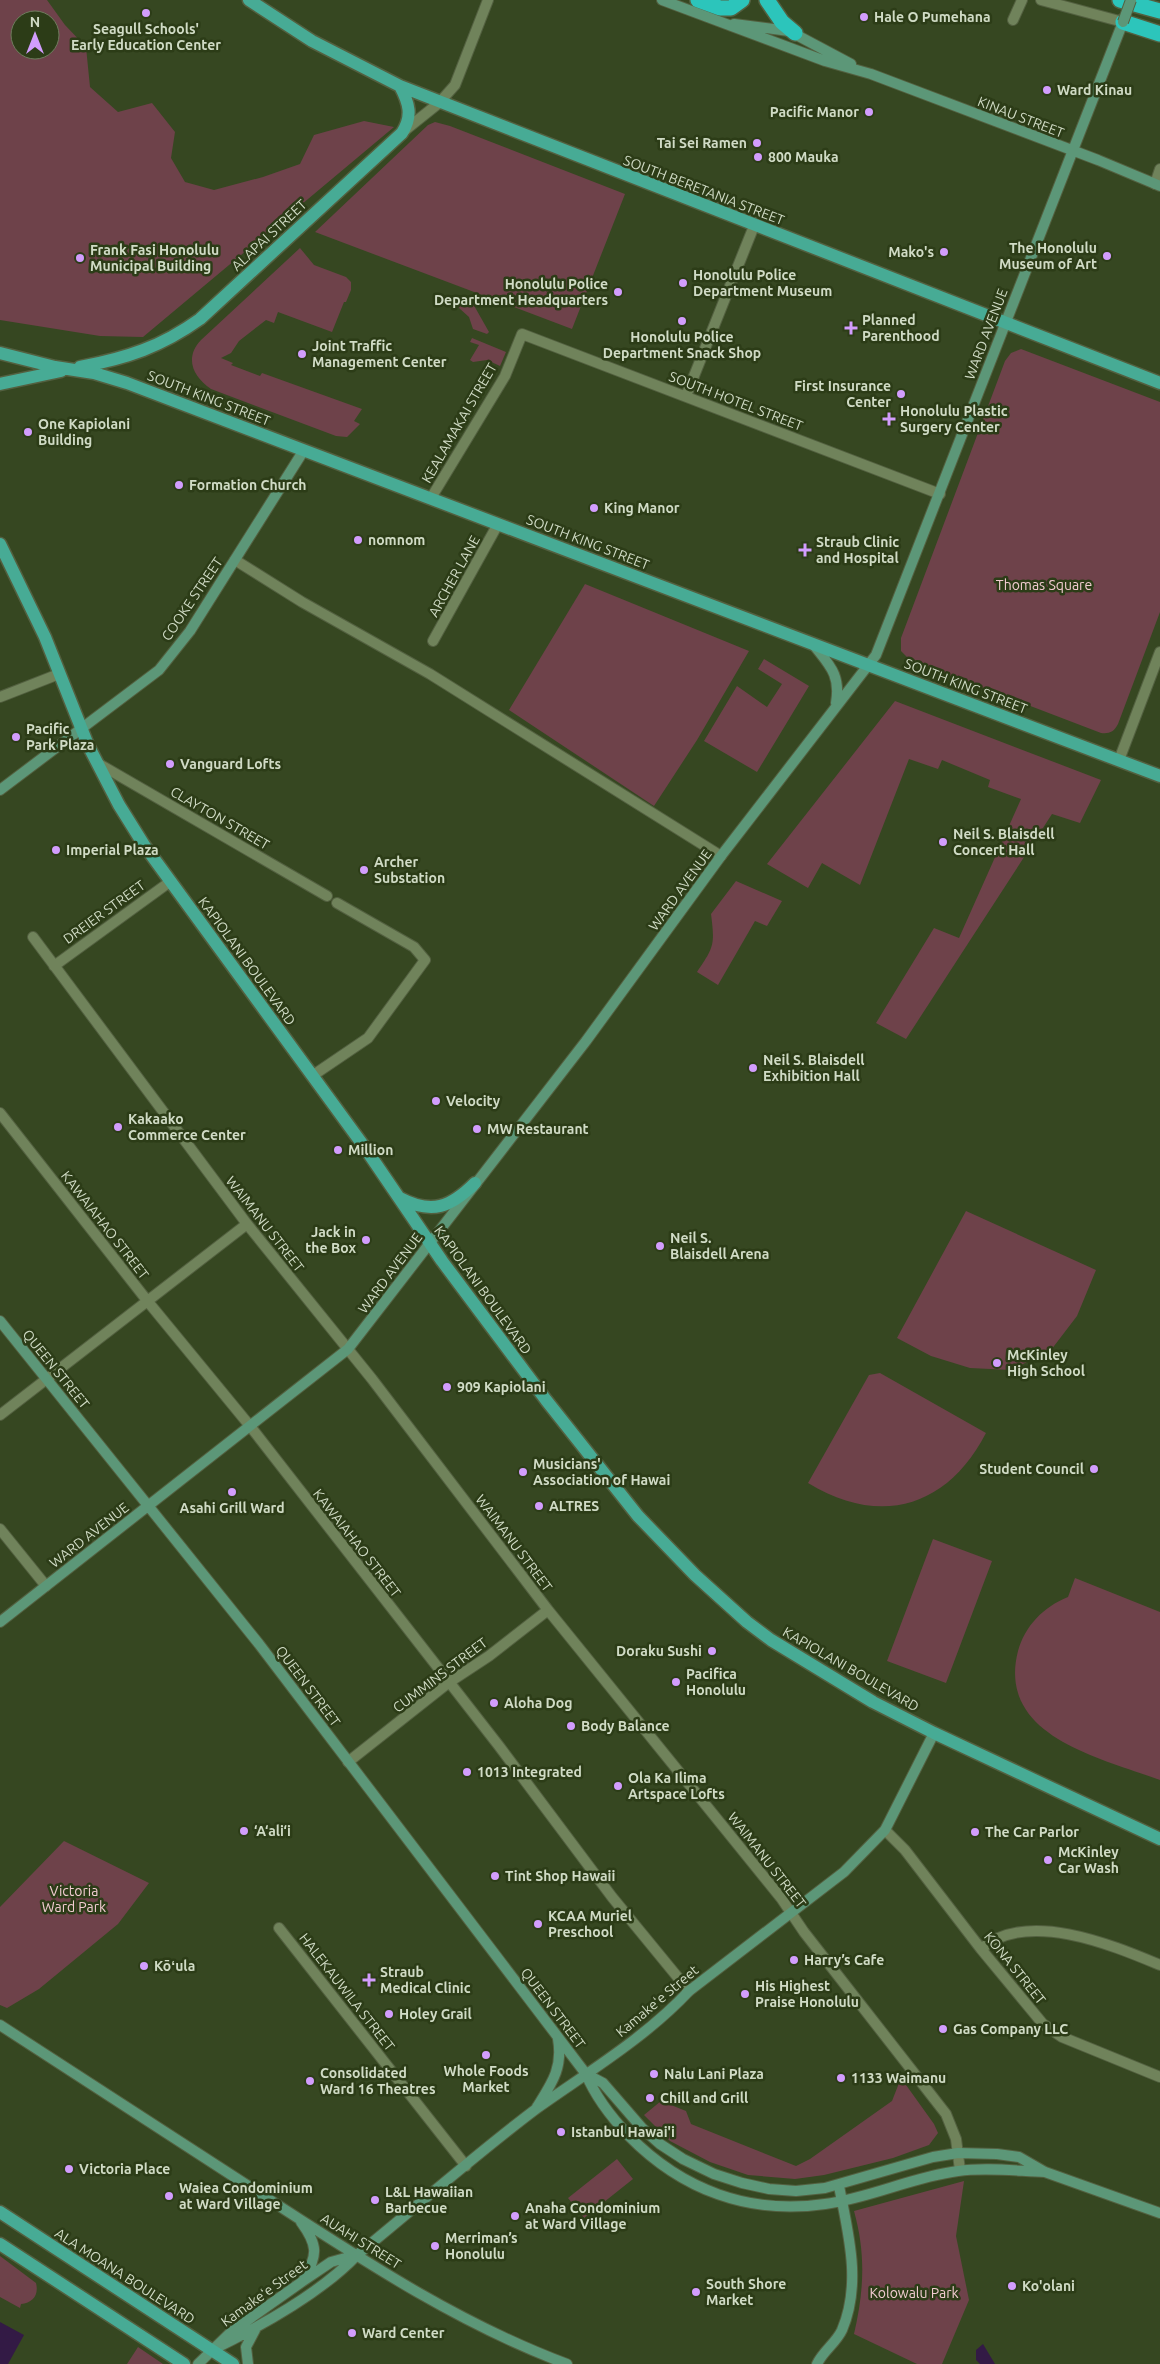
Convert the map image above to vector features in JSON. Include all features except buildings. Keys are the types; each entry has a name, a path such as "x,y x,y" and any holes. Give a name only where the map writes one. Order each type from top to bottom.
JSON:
{"highway":[{"path":"698,0 720,8 731,8 742,0"},
{"path":"767,0 782,22 794,33"},
{"path":"1120,0 1160,11"},
{"path":"1123,22 1160,34"}],"main road":[{"name":"SOUTH BERETANIA STREET","path":"252,1 312,41 400,86 439,103 1160,383"},
{"path":"400,86 409,110 408,122 402,133"},
{"name":"ALAPAI STREET","path":"0,384 127,358 160,344 190,326 402,133"},
{"name":"SOUTH KING STREET","path":"0,353 127,383 1160,776"},
{"name":"KAPIOLANI BOULEVARD","path":"0,544 45,638 81,727 128,820 398,1197 429,1244 638,1516 695,1575 747,1622 771,1640 873,1702 934,1733 1160,1839"},
{"path":"398,1197 421,1207 437,1207 453,1202 475,1183"},
{"name":"ALA MOANA BOULEVARD","path":"0,2212 233,2364"},
{"path":"0,2244 184,2364"}],"street":[{"path":"402,133 439,103 455,85 488,0"},
{"name":"KINAU STREET","path":"662,0 825,61 871,74 1071,152 1098,160 1157,185"},
{"path":"1013,20 1022,0"},
{"path":"1041,0 1123,22"},
{"name":"WARD AVENUE","path":"0,1622 348,1349 586,1041 721,856 881,647 1131,0"},
{"name":"KINAU STREET","path":"712,19 784,29 871,74"},
{"path":"1157,185 1160,169"},
{"path":"686,396 754,226"},
{"name":"SOUTH HOTEL STREET","path":"522,334 940,494"},
{"name":"KEALAMAKAI STREET","path":"431,498 505,376 522,334"},
{"name":"COOKE STREET","path":"0,790 159,670 190,631 304,450"},
{"name":"ARCHER LANE","path":"433,641 498,524"},
{"path":"235,560 302,602 430,674 721,856"},
{"path":"813,644 836,676 838,687 836,704"},
{"path":"1118,760 1160,652"},
{"path":"0,697 59,674"},
{"name":"CLAYTON STREET","path":"99,764 327,896"},
{"name":"DREIER STREET","path":"54,966 171,881"},
{"path":"312,1076 368,1038 424,960 414,947 337,903"},
{"name":"WAIMANU STREET","path":"33,937 247,1224 348,1349 548,1610 728,1831 946,2114 956,2139 960,2170"},
{"name":"KAWAIAHAO STREET","path":"0,1113 149,1302 250,1426 448,1683 499,1746 612,1897 689,1991"},
{"path":"0,1415 149,1302 247,1224"},
{"name":"QUEEN STREET","path":"0,1321 259,1644 586,2074 593,2090 615,2122 638,2145 676,2174 703,2189 735,2200 765,2205 798,2207 842,2201 960,2170 1045,2172"},
{"path":"0,1529 46,1586"},
{"name":"CUMMINS STREET","path":"348,1762 448,1683 489,1656 548,1610"},
{"name":"Kamakeʻe Street","path":"212,2350 256,2329 342,2270 357,2255 535,2111 656,2022 689,1991 844,1872 884,1830 934,1733"},
{"name":"KONA STREET","path":"884,1830 906,1850 981,1949 1038,2018 1056,2033 1085,2047 1160,2077"},
{"name":"HALEKAUWILA STREET","path":"279,1928 466,2166"},
{"path":"981,1949 991,1942 1015,1933 1048,1932 1086,1938 1160,1965"},
{"name":"AUAHI STREET","path":"0,2025 297,2218 457,2315 517,2344 567,2364"},
{"path":"535,2111 557,2071 560,2051 557,2036"},
{"name":"QUEEN STREET","path":"586,2074 603,2083 642,2128 660,2144 683,2159 714,2174 769,2189 796,2191 839,2186 933,2157 958,2153 997,2154 1019,2157 1045,2172"},
{"path":"1045,2172 1160,2213"},
{"path":"817,2364 839,2335 850,2300 852,2257 839,2186"},
{"path":"297,2218 309,2233 314,2243 315,2253 312,2265 303,2281"},
{"name":"Kamakeʻe Street","path":"212,2350 231,2332 331,2262 357,2255"},
{"path":"248,2364 246,2347 256,2329"},
{"path":"198,2364 212,2350"}],"green space":[{"path":"0,0 47,0 54,10 10,10 10,60 60,60 60,18 86,47 90,87 118,112 152,103 175,132 171,158 185,182 214,190 263,177 300,164 314,135 364,121 394,127 143,337 100,336 0,320"},
{"path":"435,122 450,126 625,194 572,329 315,232 428,125"},
{"path":"300,248 314,265 346,277 351,282 351,290 332,332 278,312 274,323 266,320 239,341 231,353 221,358 233,363 231,365 260,376 262,373 362,409 354,421 360,424 347,437 336,436 211,389 199,379 193,367 193,354 201,340"},
{"path":"464,296 472,302 489,332 487,334 473,329 469,317 459,308"},
{"path":"472,338 506,352 500,366 487,360 473,362 470,360 479,345 470,342"},
{"name":"Thomas Square","path":"1021,349 1160,402 1160,612 1118,724 1109,733 1101,733 910,660 901,651 901,638 1005,361 1011,353"},
{"path":"585,584 749,651 697,740 654,806 509,710"},
{"path":"764,659 809,686 757,772 704,741 737,686 767,707 782,684 758,669"},
{"path":"895,701 1101,780 1080,823 1052,814 906,1039 876,1023 934,928 959,938 1021,799 988,787 990,780 942,760 938,769 909,759 860,885 822,863 808,888 767,864"},
{"path":"736,881 782,901 767,926 755,921 718,985 697,972 712,945 711,914"},
{"path":"966,1211 1096,1270 1077,1316 1051,1350 1011,1370 970,1368 931,1356 897,1338"},
{"path":"880,1373 986,1433 970,1458 952,1479 932,1493 909,1503 886,1506 861,1504 835,1497 808,1483 869,1375"},
{"path":"933,1539 992,1561 946,1683 887,1661"},
{"path":"1075,1578 1160,1612 1160,1780 1110,1763 1059,1740 1038,1724 1023,1704 1015,1680 1018,1651 1021,1642 1036,1618 1051,1606 1068,1597"},
{"name":"Victoria Ward Park","path":"64,1841 149,1883 118,1924 39,1989 7,2008 0,2005 0,1907"},
{"path":"901,2078 934,2124 938,2133 929,2145 893,2158 824,2175 795,2179 748,2175 710,2162 670,2141 644,2115 661,2101 686,2111 691,2124 796,2166 810,2159 892,2101"},
{"path":"617,2159 633,2179 584,2218 568,2198"},
{"name":"Kolowalu Park","path":"964,2181 956,2236 969,2300 942,2364 917,2364 854,2334 862,2288 862,2257 854,2211"},
{"path":"0,2256 36,2283 36,2295 29,2302 21,2304 20,2308 0,2297"},
{"path":"138,2347 163,2364 127,2364"}],"shaded area":[{"path":"0,2322 24,2335 8,2364 0,2364"},
{"path":"983,2344 995,2364 980,2364 976,2360 976,2350"}],"place":[{"name":"Seagull Schools' Early Education Center","path":"146,13"},
{"name":"Hale O Pumehana","path":"864,17"},
{"name":"Ward Kinau","path":"1047,90"},
{"name":"Pacific Manor","path":"869,112"},
{"name":"Tai Sei Ramen","path":"757,143"},
{"name":"800 Mauka","path":"758,157"},
{"name":"Mako's","path":"944,252"},
{"name":"The Honolulu Museum of Art","path":"1107,256"},
{"name":"Frank Fasi Honolulu Municipal Building","path":"80,258"},
{"name":"Honolulu Police Department Museum","path":"683,283"},
{"name":"Honolulu Police Department Headquarters","path":"618,292"},
{"name":"Honolulu Police Department Snack Shop","path":"682,321"},
{"name":"Planned Parenthood","path":"851,328"},
{"name":"Joint Traffic Management Center","path":"302,354"},
{"name":"First Insurance Center","path":"901,394"},
{"name":"Honolulu Plastic Surgery Center","path":"889,419"},
{"name":"One Kapiolani Building","path":"28,432"},
{"name":"Formation Church","path":"179,485"},
{"name":"King Manor","path":"594,508"},
{"name":"nomnom","path":"358,540"},
{"name":"Straub Clinic and Hospital","path":"805,550"},
{"name":"Pacific Park Plaza","path":"16,737"},
{"name":"Vanguard Lofts","path":"170,764"},
{"name":"Neil S. Blaisdell Concert Hall","path":"943,842"},
{"name":"Imperial Plaza","path":"56,850"},
{"name":"Archer Substation","path":"364,870"},
{"name":"Neil S. Blaisdell Exhibition Hall","path":"753,1068"},
{"name":"Velocity","path":"436,1101"},
{"name":"Kakaako Commerce Center","path":"118,1127"},
{"name":"MW Restaurant","path":"477,1129"},
{"name":"Million","path":"338,1150"},
{"name":"Jack in the Box","path":"366,1240"},
{"name":"Neil S. Blaisdell Arena","path":"660,1246"},
{"name":"McKinley High School","path":"997,1363"},
{"name":"909 Kapiolani","path":"447,1387"},
{"name":"Student Council","path":"1094,1469"},
{"name":"Musicians' Association of Hawai","path":"523,1472"},
{"name":"Asahi Grill Ward","path":"232,1492"},
{"name":"ALTRES","path":"539,1506"},
{"name":"Doraku Sushi","path":"712,1651"},
{"name":"Pacifica Honolulu","path":"676,1682"},
{"name":"Aloha Dog","path":"494,1703"},
{"name":"Body Balance","path":"571,1726"},
{"name":"1013 Integrated","path":"467,1772"},
{"name":"Ola Ka Ilima Artspace Lofts","path":"618,1786"},
{"name":"‘A‘ali‘i","path":"244,1831"},
{"name":"The Car Parlor","path":"975,1832"},
{"name":"McKinley Car Wash","path":"1048,1860"},
{"name":"Tint Shop Hawaii","path":"495,1876"},
{"name":"KCAA Muriel Preschool","path":"538,1924"},
{"name":"Harry’s Cafe","path":"794,1960"},
{"name":"Kōʻula","path":"144,1966"},
{"name":"Straub Medical Clinic","path":"369,1980"},
{"name":"His Highest Praise Honolulu","path":"745,1994"},
{"name":"Holey Grail","path":"389,2014"},
{"name":"Gas Company LLC","path":"943,2029"},
{"name":"Whole Foods Market","path":"486,2055"},
{"name":"Nalu Lani Plaza","path":"654,2074"},
{"name":"1133 Waimanu","path":"841,2078"},
{"name":"Consolidated Ward 16 Theatres","path":"310,2081"},
{"name":"Chill and Grill","path":"650,2098"},
{"name":"Istanbul Hawai'i","path":"561,2132"},
{"name":"Victoria Place","path":"69,2169"},
{"name":"Waiea Condominium at Ward Village","path":"169,2196"},
{"name":"L&L Hawaiian Barbecue","path":"375,2200"},
{"name":"Anaha Condominium at Ward Village","path":"515,2216"},
{"name":"Merriman’s Honolulu","path":"435,2246"},
{"name":"Ko'olani","path":"1012,2286"},
{"name":"South Shore Market","path":"696,2292"},
{"name":"Ward Center","path":"352,2333"}]}
